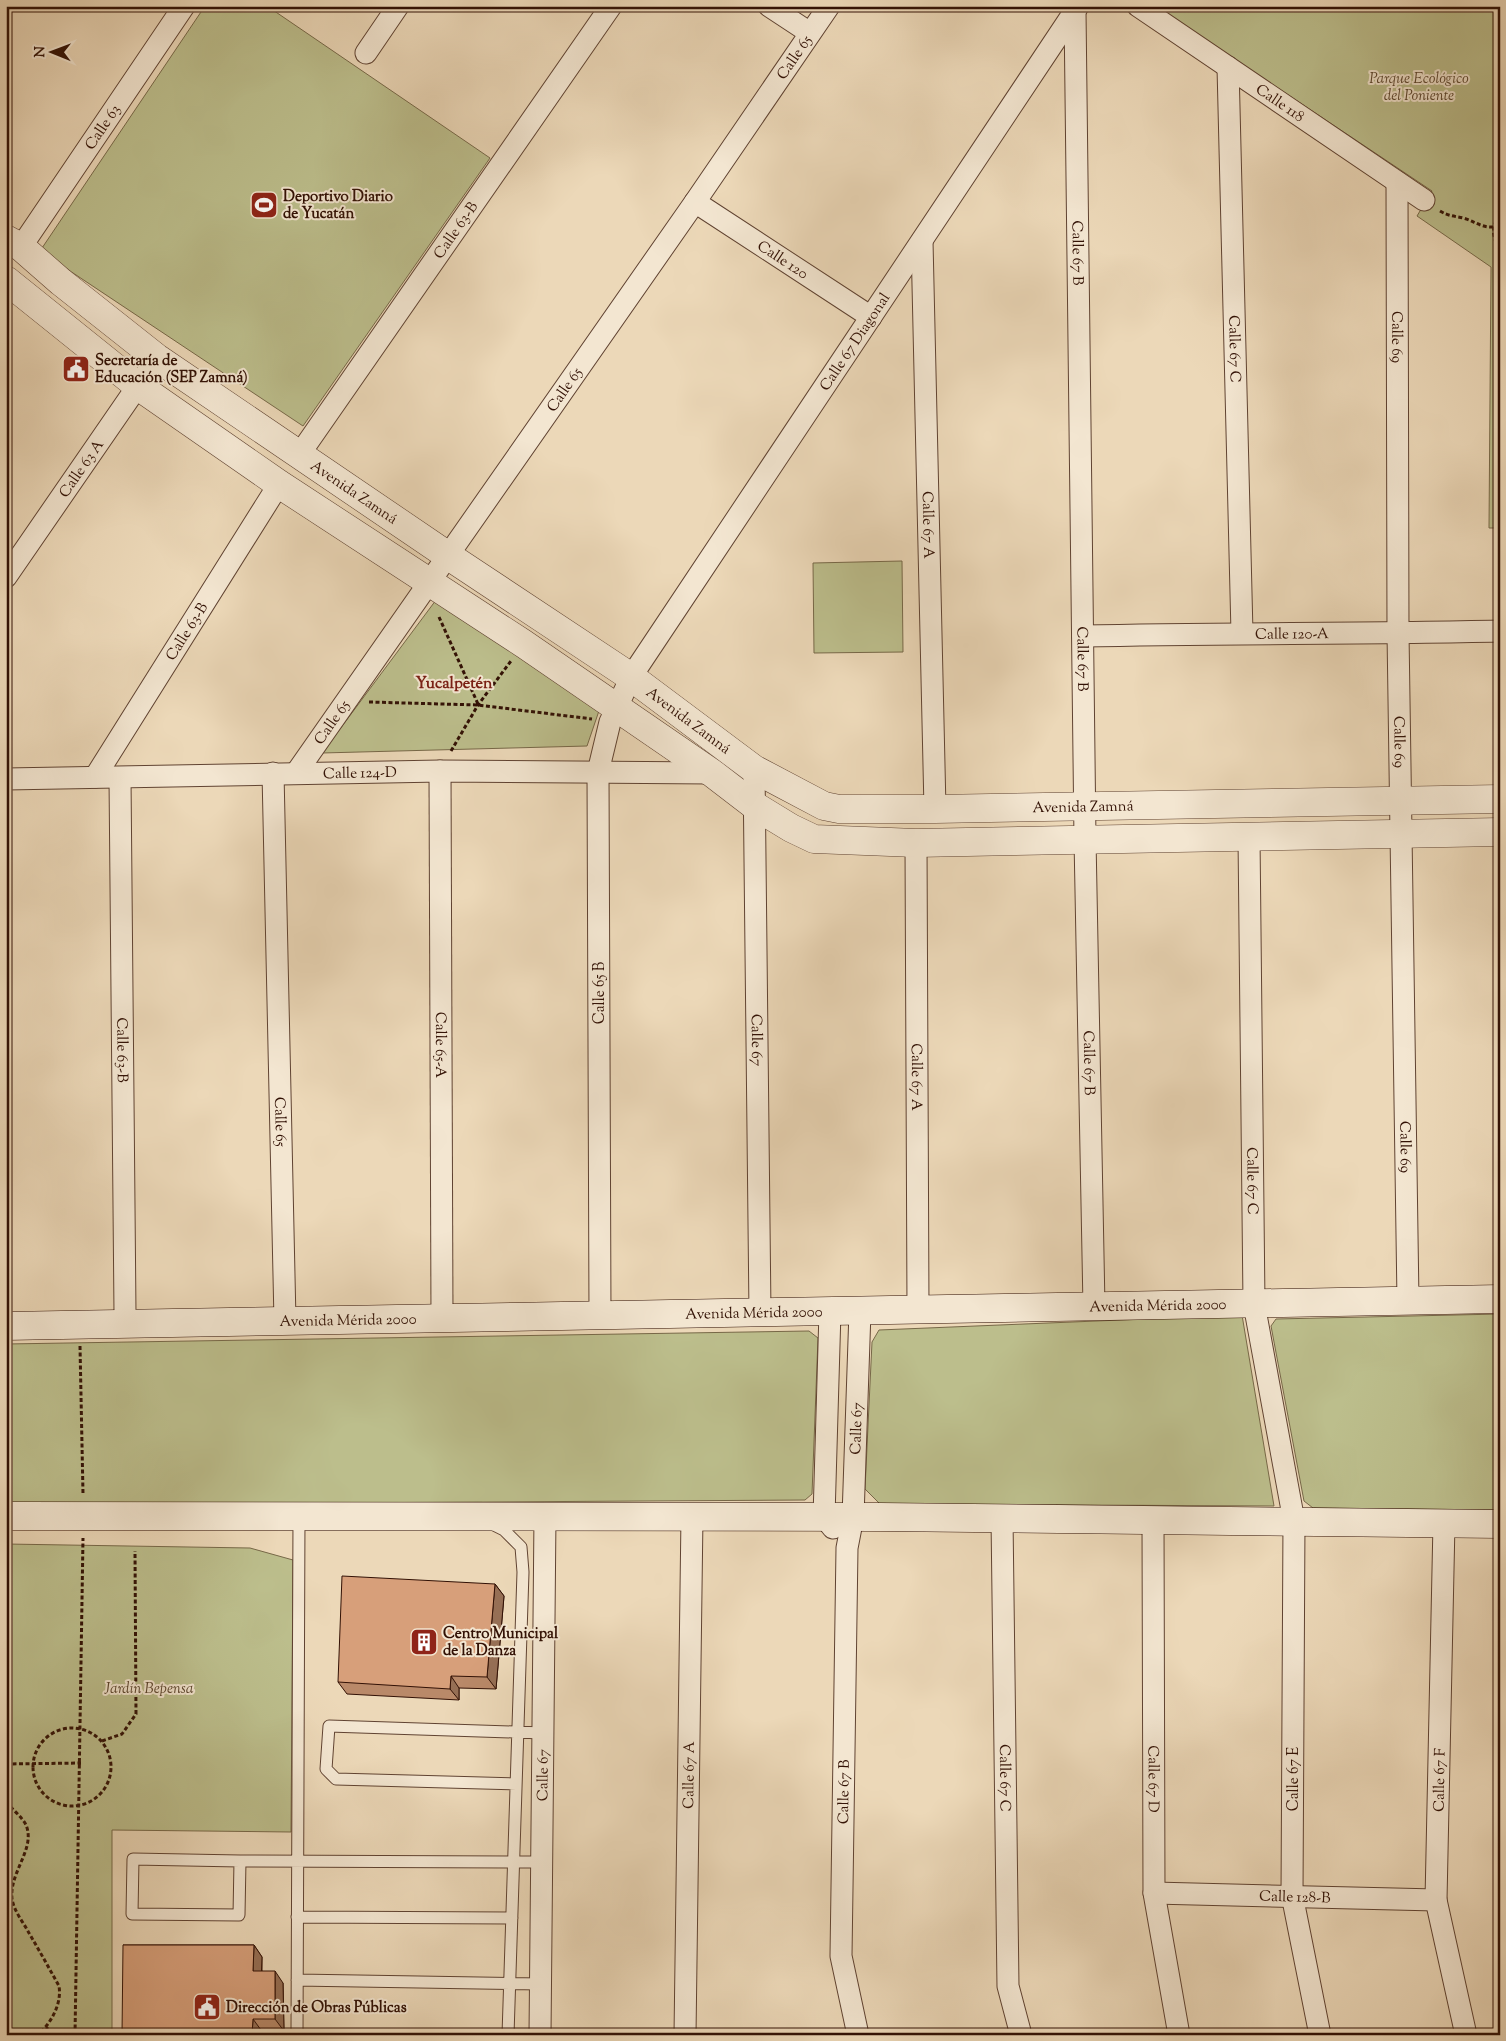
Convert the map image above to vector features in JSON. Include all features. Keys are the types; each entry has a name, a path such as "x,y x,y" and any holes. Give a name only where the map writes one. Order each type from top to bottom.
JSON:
{"street":[{"name":"Calle 63","path":"13,243 184,6"},
{"path":"366,53 398,6"},
{"name":"Calle 63-B","path":"299,455 611,6"},
{"path":"769,6 810,33"},
{"name":"Calle 65","path":"296,773 695,202 829,6"},
{"name":"Calle 118","path":"1138,6 1424,200"},
{"name":"Calle 67 Diagonal","path":"631,677 1076,8"},
{"name":"Calle 67 B","path":"1076,8 1085,839 1094,1306"},
{"name":"Calle 67 C","path":"1228,67 1242,633"},
{"name":"Calle 69","path":"1397,182 1398,633 1408,1301"},
{"name":"Calle 120","path":"695,202 871,317"},
{"name":"Calle 67 A","path":"922,241 935,809"},
{"name":"Avenida Zamná","path":"13,243 157,358 447,555 631,677 754,769 824,806 839,809 935,809 1500,799"},
{"name":"Avenida Zamná","path":"6,280 138,386 279,484 427,584 524,644 614,715 712,773 755,806 791,828 814,839 916,843 1500,832"},
{"path":"42,308 62,282"},
{"name":"Calle 63 A","path":"6,577 157,358"},
{"name":"Calle 63-B","path":"95,777 279,484"},
{"name":"Calle 120-A","path":"1083,636 1500,631"},
{"name":"Calle 65 B","path":"600,1316 598,772 614,715 631,677"},
{"name":"Calle 67","path":"754,769 760,1313"},
{"name":"Calle 124-D","path":"6,779 440,771 712,773"},
{"name":"Calle 65-A","path":"440,771 442,1318"},
{"name":"Calle 65","path":"273,773 286,1321"},
{"name":"Calle 63-B","path":"120,778 126,1324"},
{"name":"Calle 67 C","path":"1249,837 1254,1304 1294,1521"},
{"name":"Calle 67 A","path":"916,843 918,1310"},
{"name":"Avenida Mérida 2000","path":"6,1326 1500,1299"},
{"name":"Calle 67","path":"824,1517 830,1311"},
{"name":"Calle 67","path":"853,1517 860,1311"},
{"path":"6,1516 692,1516 1500,1524"},
{"name":"Calle 67","path":"540,2035 545,1516"},
{"name":"Calle 67 A","path":"686,2035 692,1516"},
{"path":"824,1517 847,1548"},
{"name":"Calle 67 B","path":"853,1517 847,1548 841,1956 858,2035"},
{"name":"Calle 67 C","path":"1002,1518 1008,1986 1021,2035"},
{"name":"Calle 67 D","path":"1152,1520 1154,1893 1179,2035"},
{"name":"Calle 67 E","path":"1294,1521 1292,1895 1320,2035"},
{"name":"Calle 67 F","path":"1444,1523 1436,1900 1466,2035"},
{"name":"Calle 128-B","path":"1154,1893 1436,1900"}],"lane":[{"path":"296,2035 299,1516"},
{"path":"473,1516 504,1530 521,1547 523,1572 508,2035"},
{"path":"516,1784 336,1779 326,1770 329,1726 543,1733"},
{"path":"240,1861 239,1915 132,1914 133,1859 542,1862"},
{"path":"297,1917 512,1918"},
{"path":"297,1980 541,1984"}],"path":[{"path":"1424,200 1446,215 1462,218 1486,228 1493,228"},
{"path":"1500,215 1493,228 1495,243 1500,249"},
{"path":"427,584 478,705"},
{"path":"440,771 478,705 524,644"},
{"path":"345,701 478,705 614,715"},
{"path":"76,2035 83,1516 80,1325"},
{"path":"102,1741 122,1734 136,1714 135,1551"},
{"path":"81,1728 93,1732 102,1741 109,1752 112,1765 110,1778 104,1790 95,1799 80,1805 69,1806 56,1803 45,1795 37,1784 33,1772 33,1764 38,1748 45,1738 62,1729 81,1728"},
{"path":"6,1764 81,1763"},
{"path":"6,1802 25,1824 29,1834 28,1845 12,1885 12,1900 18,1915 59,1986 59,2002 47,2027 38,2035"},
{"path":"47,2027 48,2035"}],"green space":[{"name":"Deportivo Diario de Yucatán","path":"205,6 267,6 490,158 303,426 40,251"},
{"name":"Parque Ecológico del Poniente","path":"1155,6 1500,6 1500,528 1489,528 1491,267 1417,216 1432,191"},
{"path":"902,561 903,652 814,653 813,563"},
{"path":"439,596 603,699 587,746 322,753"},
{"path":"1500,1314 1500,1510 1313,1508 1304,1501 1271,1326 1276,1319"},
{"path":"1242,1315 1274,1506 880,1504 865,1489 872,1342 879,1330"},
{"path":"809,1331 818,1338 812,1494 805,1500 6,1505 6,1344"},
{"name":"Jardín Bepensa","path":"6,1544 250,1548 293,1560 291,1832 112,1830 112,2035 6,2035"}],"building":[{"name":"Centro Municipal de la Danza","path":"342,1576 495,1584 487,1677 451,1676 450,1689 338,1682"},
{"name":"Dirección de Obras Públicas","path":"123,1945 254,1945 253,1971 275,1971 275,2019 253,2019 252,2035 122,2035"}],"place":[{"name":"Deportivo Diario de Yucatán","path":"264,205"},
{"name":"Secretaría de Educación (SEP Zamná)","path":"76,369"},
{"name":"Centro Municipal de la Danza","path":"424,1642"},
{"name":"Dirección de Obras Públicas","path":"207,2007"}],"district":[{"name":"Yucalpetén","path":"454,682"}]}
